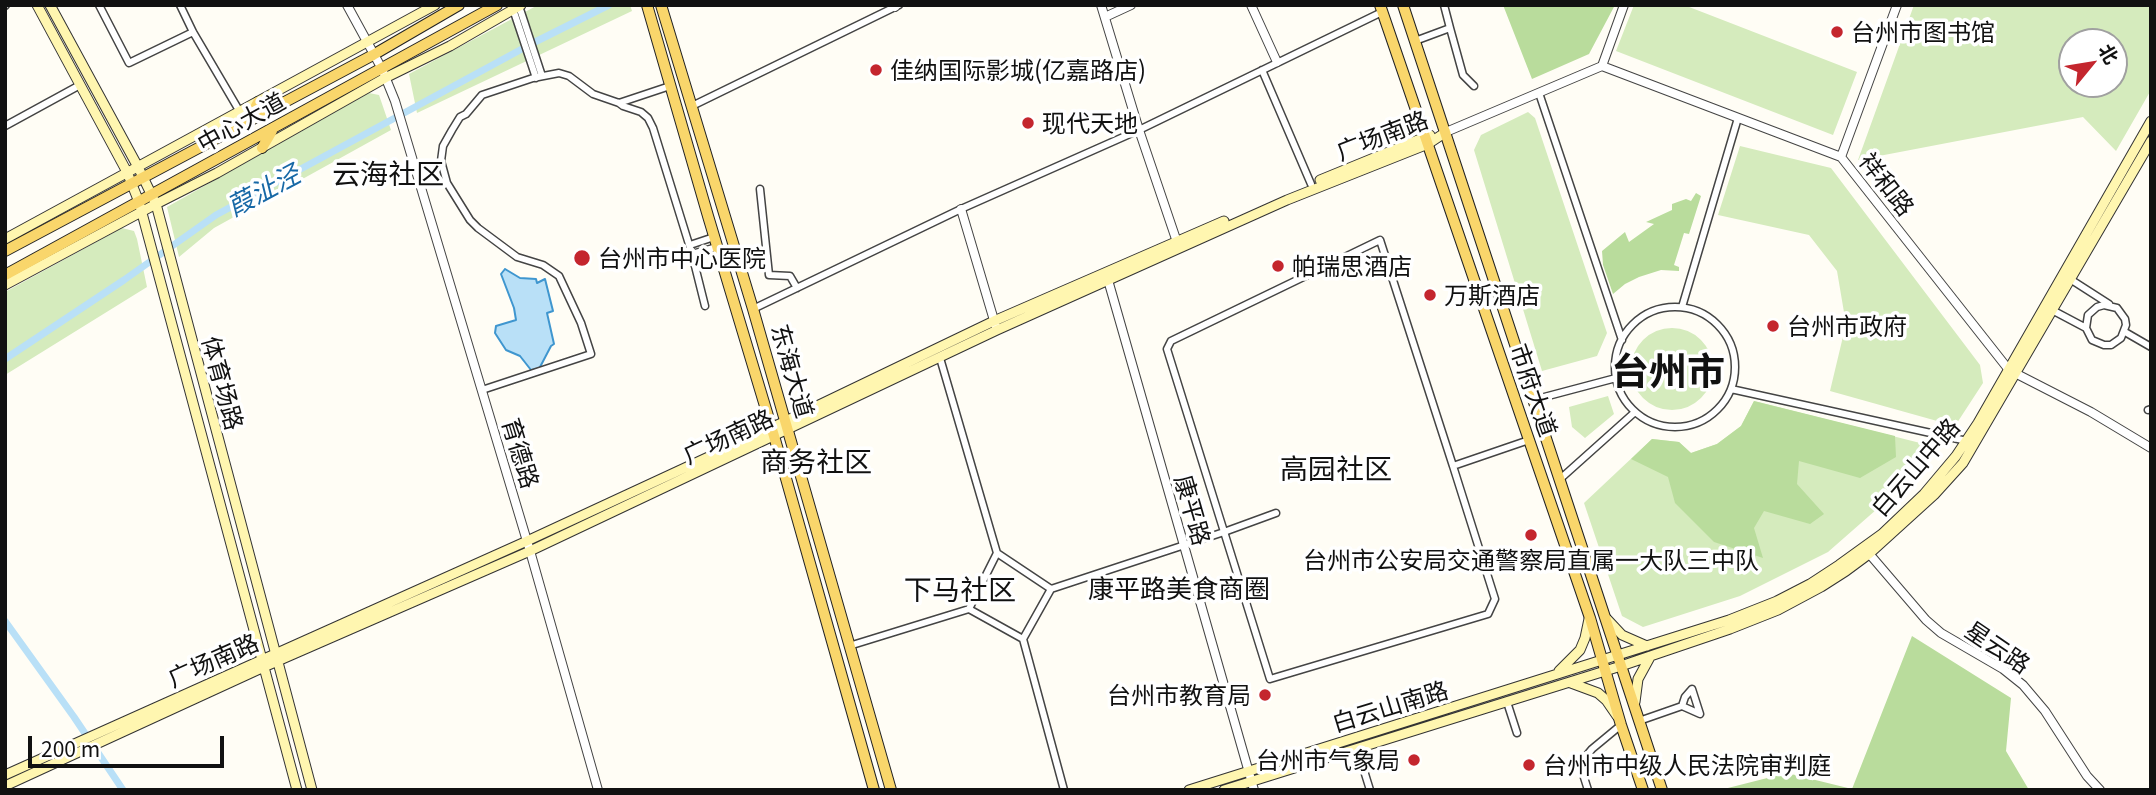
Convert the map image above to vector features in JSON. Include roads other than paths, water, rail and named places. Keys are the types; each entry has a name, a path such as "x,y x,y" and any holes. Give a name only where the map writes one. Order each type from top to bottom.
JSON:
{"main road":[{"path":"37,5 127,172 140,206 297,790"},
{"name":"体育场路","path":"50,5 154,199 312,790"},
{"path":"5,239 435,5"},
{"name":"中心大道","path":"8,248 373,55 460,5"},
{"name":"中心大道","path":"7,281 24,265 154,199 274,128 384,73 497,5"},
{"name":"东海大道","path":"647,5 773,432 874,790"},
{"name":"东海大道","path":"661,5 753,309 891,790"},
{"name":"市府大道","path":"1403,5 1662,790"},
{"path":"154,199 262,148 384,73 450,46 518,7"},
{"name":"市府大道","path":"1381,9 1590,618 1643,790"},
{"path":"249,121 258,102"},
{"name":"白云山中路","path":"1605,666 1778,610 1821,587 1934,495 1963,463 2151,121"},
{"path":"262,148 274,128"},
{"name":"广场南路","path":"5,786 67,752 529,546 995,325 1311,184 1446,132"},
{"name":"广场南路","path":"786,425 940,358 995,325 1108,280 1178,245 1426,140"},
{"name":"白云山中路","path":"1866,550 1924,494 1967,441 2052,310 2151,141"},
{"path":"7,281 140,206"},
{"path":"1604,616 1622,635 1650,651 1638,679 1635,708"},
{"path":"1552,676 1580,650 1590,618"},
{"name":"白云山南路","path":"1189,790 1552,676 1605,666"},
{"name":"白云山南路","path":"1224,790 1252,785 1357,748 1569,682 1605,666"},
{"path":"1569,682 1598,693 1621,723"},
{"name":"广场南路","path":"5,775 67,752"}],"street":[{"path":"99,5 129,63 193,32"},
{"path":"180,5 240,112"},
{"path":"346,5 384,73"},
{"path":"1101,5 1178,245"},
{"path":"1105,17 1130,5"},
{"path":"1251,5 1278,62"},
{"path":"1444,5 1463,75 1474,86"},
{"path":"1446,132 1602,66 1624,5"},
{"path":"1841,157 1897,5"},
{"path":"692,106 896,6"},
{"path":"518,7 539,77"},
{"path":"753,309 961,209 1139,130 1381,9"},
{"path":"1415,41 1450,28"},
{"name":"祥和路","path":"1602,66 1841,157 2012,372"},
{"path":"1262,70 1311,184"},
{"name":"育德路","path":"384,73 396,101 529,546 598,790"},
{"path":"482,390 591,355 576,311 559,276 543,265 517,257 478,228 447,183 440,161 443,146 460,117 466,114 482,95 559,73 569,76 593,94 641,112 648,118 690,245 705,306"},
{"path":"5,126 80,85"},
{"path":"619,103 670,86"},
{"path":"1539,93 1622,340"},
{"path":"1682,307 1738,118"},
{"path":"760,189 769,275 790,276 797,288"},
{"path":"961,209 995,325"},
{"path":"1380,240 1453,466 1495,599 1489,614 1270,679 1167,349 1171,341 1380,240"},
{"path":"690,245 716,242"},
{"path":"692,254 716,242"},
{"path":"2070,279 2110,306"},
{"name":"康平路","path":"1108,280 1252,785"},
{"path":"2052,310 2086,328 2092,340 2104,345 2117,342 2125,332 2125,319 2117,308 2104,305 2092,310 2086,328"},
{"path":"1682,307 1712,320 1726,337 1734,357 1735,368 1731,389 1718,409 1710,416 1678,427 1655,423 1635,412 1623,397 1616,378 1616,359 1627,331 1642,317 1661,309 1682,307"},
{"path":"2125,332 2151,347"},
{"path":"940,358 997,553 1051,589"},
{"path":"2012,372 2091,412 2151,447"},
{"path":"1533,400 1616,378"},
{"path":"1731,389 1967,441"},
{"path":"1559,480 1635,412"},
{"path":"1453,466 1529,440"},
{"path":"1064,790 1023,639 1051,589 1276,513"},
{"name":"星云路","path":"1866,550 1926,620 1941,633 2003,669 2023,685 2045,711 2087,776 2100,790"},
{"path":"970,609 997,553"},
{"path":"849,646 970,609 1023,639"},
{"path":"1507,702 1517,733"},
{"path":"1639,721 1682,706"},
{"path":"1588,790 1582,761 1621,723"},
{"path":"1357,748 1370,790"}],"water":[{"path":"505,269 520,278 536,279 537,283 545,279 553,311 547,313 554,344 539,369 531,370 520,356 506,350 495,333 496,326 516,320 501,274"}],"waterway":[{"name":"葭沚泾","path":"5,359 216,215 533,43 609,5"},
{"path":"5,621 123,790"}],"place":[{"name":"台州市图书馆","path":"1837,32"},
{"name":"佳纳国际影城(亿嘉路店)","path":"876,70"},
{"name":"现代天地","path":"1028,123"},
{"name":"台州市中心医院","path":"582,258"},
{"name":"帕瑞思酒店","path":"1278,266"},
{"name":"万斯酒店","path":"1430,295"},
{"name":"台州市政府","path":"1773,326"},
{"name":"台州市公安局交通警察局直属一大队三中队","path":"1531,535"},
{"name":"台州市教育局","path":"1265,695"},
{"name":"台州市气象局","path":"1414,760"},
{"name":"台州市中级人民法院审判庭","path":"1529,765"}],"district":[{"name":"云海社区","path":"388,173"},
{"name":"台州市","path":"1668,371"},
{"name":"商务社区","path":"816,461"},
{"name":"高园社区","path":"1336,468"},
{"name":"康平路美食商圈","path":"1179,588"},
{"name":"下马社区","path":"960,589"}]}
